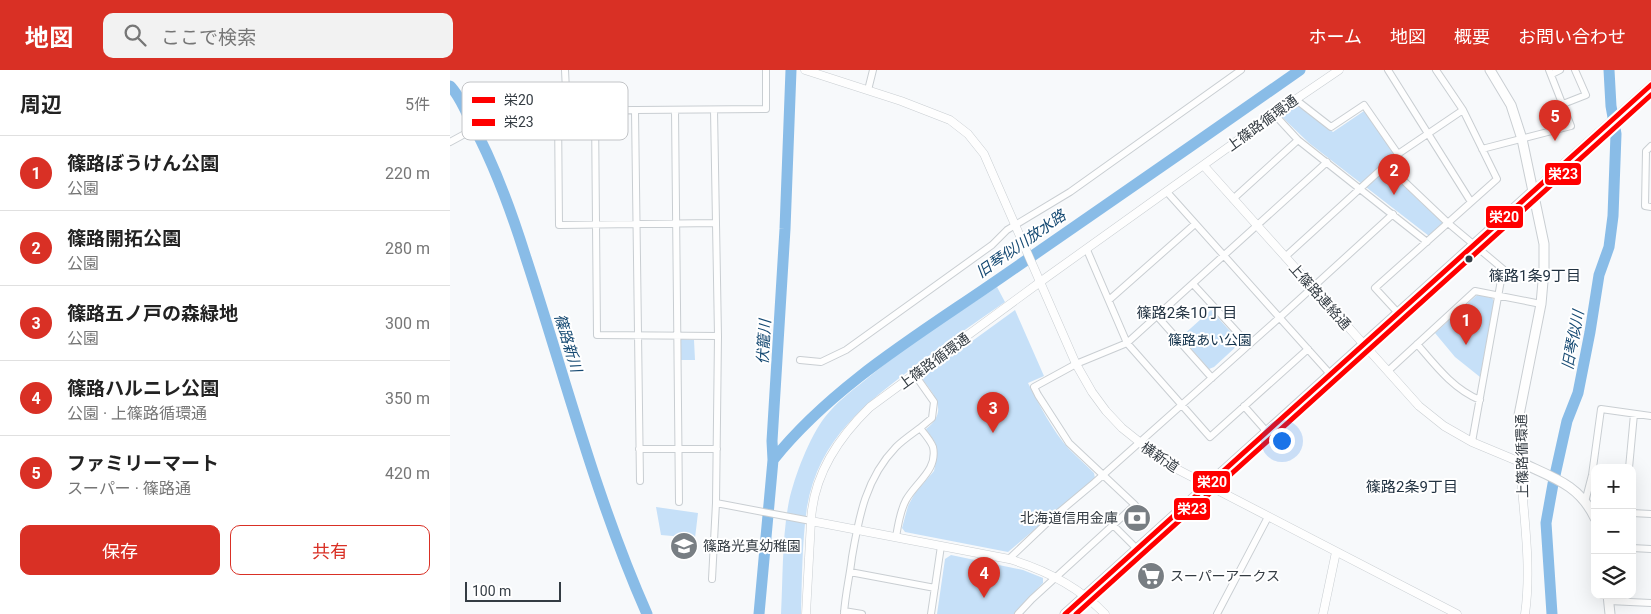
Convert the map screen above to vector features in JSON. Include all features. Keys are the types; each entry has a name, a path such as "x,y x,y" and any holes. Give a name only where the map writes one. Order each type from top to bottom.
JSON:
{"main road":[{"name":"上篠路循環通","path":"1490,70 1511,105 1522,139 1544,244 1541,304 1520,415 1520,462"},
{"path":"1065,614 1533,191"},
{"path":"1520,462 1569,485 1591,510"},
{"path":"1608,599 1610,614"}],"street":[{"path":"628,111 766,109 766,70"},
{"path":"868,90 873,70"},
{"path":"800,360 821,362 846,350 992,245 1007,230 1070,192 1241,70"},
{"name":"上篠路循環通","path":"806,614 811,513 824,467 839,442 855,422 870,407 1040,283 1295,99 1339,70"},
{"path":"1388,70 1472,202"},
{"path":"1399,314 1375,288 1497,179 1463,110 1436,70"},
{"path":"1482,149 1571,126 1550,72 1560,70"},
{"path":"1563,104 1586,96 1575,70"},
{"name":"横新道","path":"807,71 868,90 950,120 968,134 984,154 1076,364 1092,392 1106,411 1138,443 1167,464 1457,614"},
{"path":"1533,191 1651,85"},
{"path":"1295,99 1331,127 1364,105 1398,154"},
{"path":"675,110 678,502"},
{"path":"712,579 716,503 718,336 714,110"},
{"path":"1285,257 1398,154 1463,110"},
{"path":"635,111 640,481"},
{"path":"1274,114 1298,140 1427,242"},
{"path":"558,140 559,225 716,223"},
{"path":"596,140 597,335 718,336"},
{"path":"1233,199 1298,140"},
{"path":"1651,146 1646,151 1648,169 1645,206 1651,207"},
{"path":"1018,614 1135,505 1069,443 1034,386 1076,364 1127,342 1327,162"},
{"path":"1387,165 1448,223 1503,269 1472,442"},
{"name":"上篠路連絡通","path":"1204,166 1419,406 1444,426 1472,442 1520,462"},
{"path":"1167,192 1331,375"},
{"path":"1009,559 1051,519 1280,318 1393,214"},
{"path":"1109,300 1195,224"},
{"path":"1087,250 1127,342 1210,437 1308,349"},
{"path":"1193,284 1249,345"},
{"path":"1388,371 1475,291 1541,304"},
{"path":"1157,316 1212,378"},
{"path":"1417,344 1444,376 1469,396 1480,400"},
{"path":"862,614 844,612 856,530 869,485 882,463 897,446 932,418 934,402 915,375"},
{"path":"1244,406 1267,432"},
{"path":"1595,464 1601,409 1651,416"},
{"path":"1629,464 1634,414"},
{"path":"896,538 905,501 931,469 933,446 920,428"},
{"path":"639,449 717,449"},
{"name":"上篠路循環通","path":"1520,462 1527,554 1525,614"},
{"path":"1583,500 1591,482"},
{"path":"716,503 1029,564 1057,577 1086,595 1105,614"},
{"path":"1636,513 1651,514"},
{"path":"1217,614 1268,517"},
{"path":"1113,525 1138,550"},
{"path":"931,614 942,546"},
{"path":"1636,548 1651,548"},
{"path":"1323,614 1336,552"},
{"path":"850,572 935,588"},
{"path":"1617,599 1651,603"}],"green space":[{"path":"1298,105 1333,132 1364,111 1394,154 1382,166 1443,223 1429,236 1309,143 1282,117"},
{"path":"997,287 1005,302 880,393 863,408 834,442 822,461 813,483 807,507 803,547 801,614 781,614 784,543 789,501 803,457 813,435 838,402 880,368 929,332"},
{"path":"1477,295 1492,298 1494,301 1480,377 1455,357 1435,333"},
{"path":"1015,310 1044,376 1028,383 1057,434 1069,449 1094,473 1095,478 1008,552 905,532 902,528 908,506 915,493 934,471 937,456 935,442 926,429 937,417 938,404 923,380 924,376"},
{"name":"篠路あい公園","path":"1211,310 1239,341 1239,344 1214,367 1209,369 1181,337"},
{"path":"681,339 694,340 695,360 681,360"},
{"path":"656,507 698,513 695,538 661,535"},
{"path":"951,555 1023,570 1043,578 1043,583 1014,614 937,614 945,559"}],"waterway":[{"name":"伏籠川","path":"759,614 773,460 772,441 785,229 791,70"},
{"name":"旧琴似川放水路","path":"773,460 823,408 879,362 1300,70"},
{"name":"旧琴似川","path":"1552,614 1546,523 1567,421 1578,393 1599,275 1609,247 1613,216 1616,134 1611,106 1609,70"},
{"name":"篠路新川","path":"450,86 462,103"},
{"name":"篠路新川","path":"480,140 508,204 612,527 647,614"}],"transit line":[{"name":"栄20","path":"1065,614 1651,85"},
{"name":"栄23","path":"1076,614 1651,95"}],"place":[{"name":"ファミリーマート","path":"1555,141"},
{"name":"篠路開拓公園","path":"1394,195"},
{"name":"篠路ぼうけん公園","path":"1466,345"},
{"name":"篠路五ノ戸の森緑地","path":"993,433"},
{"name":"北海道信用金庫","path":"1137,518"},
{"name":"篠路光真幼稚園","path":"684,546"},
{"name":"スーパーアークス","path":"1151,576"},
{"name":"篠路ハルニレ公園","path":"984,598"}],"district":[{"name":"篠路1条9丁目","path":"1535,276"},
{"name":"篠路2条10丁目","path":"1187,313"},
{"name":"篠路2条9丁目","path":"1412,487"}]}
